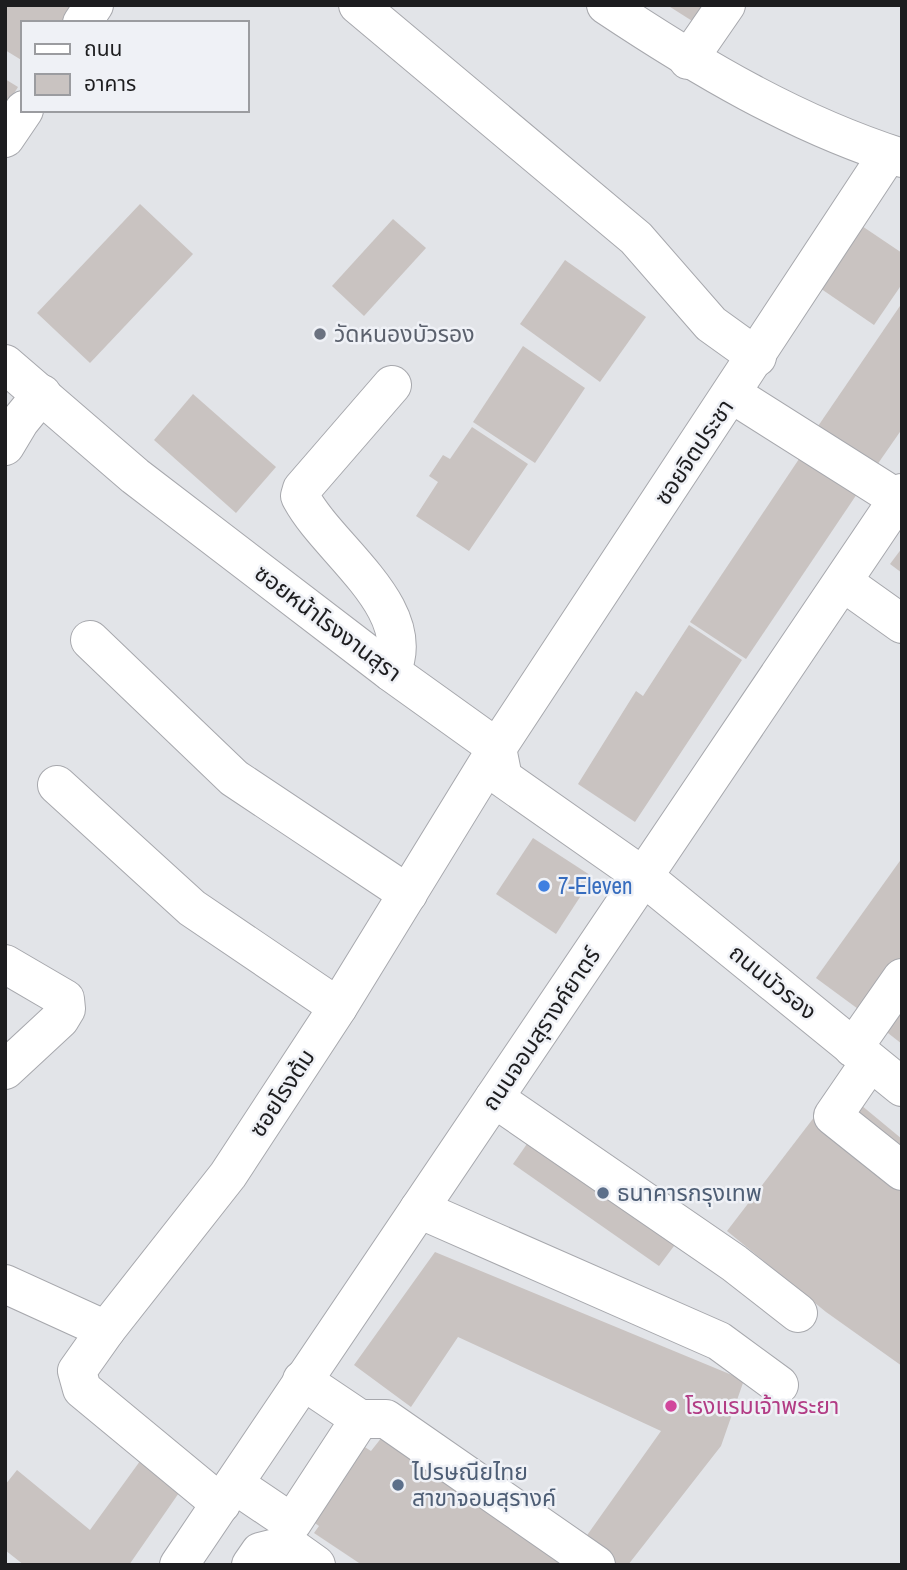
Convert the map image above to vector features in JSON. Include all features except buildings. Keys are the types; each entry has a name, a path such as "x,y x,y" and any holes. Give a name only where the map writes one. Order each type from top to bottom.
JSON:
{"street":[{"path":"83,21 94,5"},
{"path":"358,5 636,238 711,324 757,357"},
{"path":"606,5 688,60 796,118 895,156"},
{"path":"688,60 726,5"},
{"path":"5,138 23,112"},
{"name":"ซอยจิตประชา","path":"497,748 732,394 895,156"},
{"name":"ซอยหน้าโรงงานสุรา","path":"5,364 135,476 391,672 497,748"},
{"path":"391,672 398,655 398,646 384,603 300,496 302,489 392,385"},
{"path":"5,446 20,421 42,394"},
{"path":"732,394 900,496"},
{"name":"ถนนจอมสุรางค์ยาตร์","path":"188,1561 227,1494 302,1380 900,496"},
{"path":"843,582 902,624"},
{"path":"90,640 234,778 408,894"},
{"path":"497,748 503,778 644,877"},
{"name":"ซอยโรงต้ม","path":"227,1494 82,1389 76,1371 228,1174 338,1007 497,748"},
{"path":"57,785 192,908 338,1007"},
{"name":"ถนนบัวรอง","path":"644,877 902,1087"},
{"path":"5,964 65,999 66,1009 60,1018 5,1070"},
{"path":"902,978 833,1116 902,1171"},
{"path":"494,1098 734,1263 798,1313"},
{"path":"419,1209 719,1340 779,1385"},
{"path":"5,1284 106,1330"},
{"path":"302,1380 360,1419 386,1419 596,1565"},
{"path":"292,1523 360,1419"},
{"path":"227,1494 292,1523 296,1532 344,1565"},
{"path":"251,1565 260,1552 288,1545 316,1565"}],"place":[{"name":"วัดหนองบัวรอง","path":"320,334"},
{"name":"7-Eleven","path":"544,886"},
{"name":"ธนาคารกรุงเทพ","path":"603,1193"},
{"name":"โรงแรมเจ้าพระยา","path":"671,1406"},
{"name":"ไปรษณียไทย สาขาจอมสุรางค์","path":"398,1485"}]}
